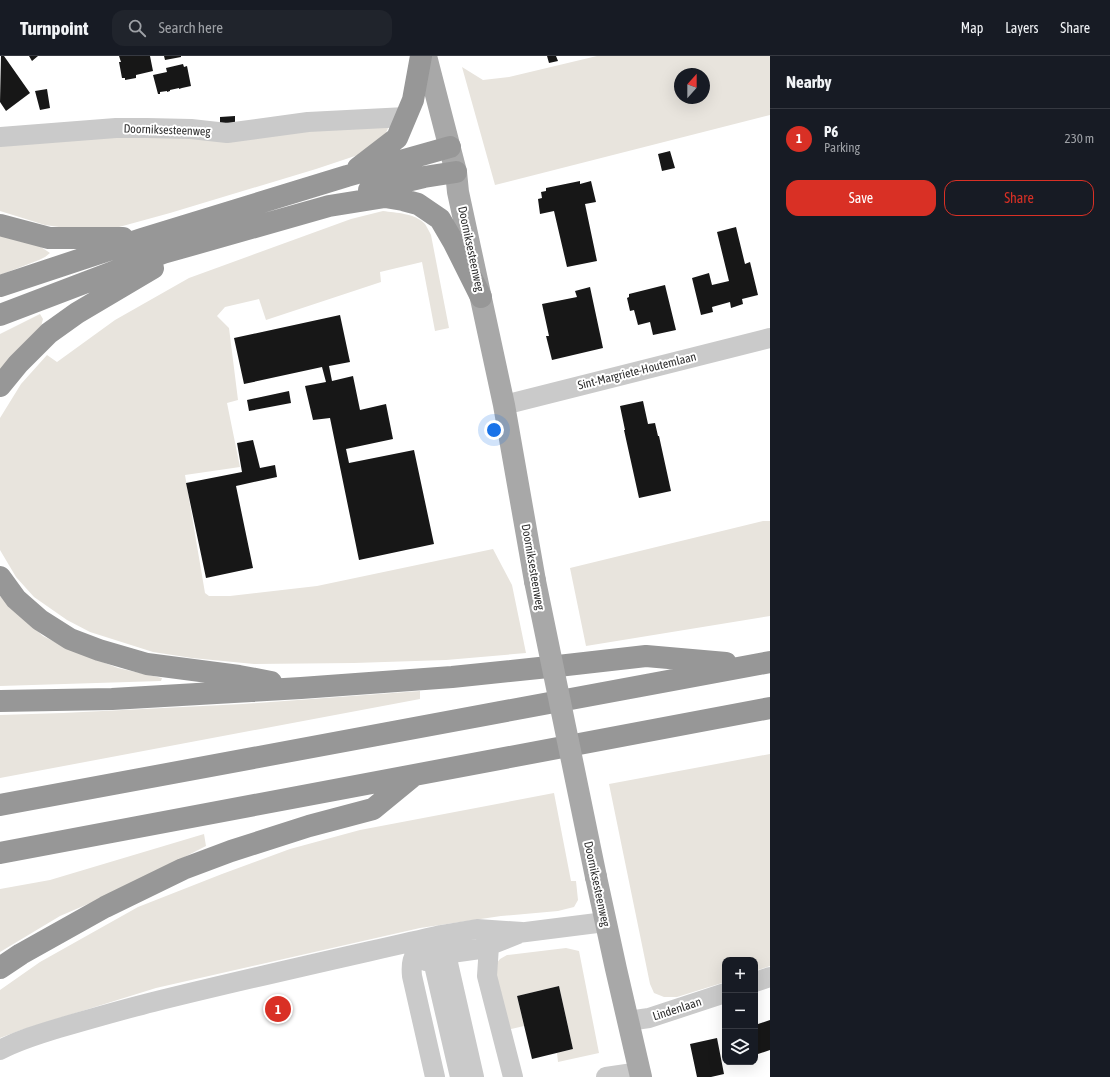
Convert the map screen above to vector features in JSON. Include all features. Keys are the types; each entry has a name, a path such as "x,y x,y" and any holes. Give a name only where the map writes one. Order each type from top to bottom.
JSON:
{"highway":[{"path":"347,176 397,138 413,100 421,56"},
{"path":"0,286 142,238 347,176 450,147"},
{"path":"329,206 349,195 424,177 456,172"},
{"path":"0,315 163,253 329,206 385,197 418,204 440,219 454,243 481,297"},
{"path":"0,225 49,238 142,238"},
{"path":"0,386 18,364 49,333 77,313 149,270 223,236"},
{"path":"0,577 16,599 40,620 70,638 99,650 147,664 239,676 301,688"},
{"path":"0,701 112,699 459,677 646,656 762,663"},
{"path":"0,805 762,663"},
{"path":"0,853 770,708"},
{"path":"0,968 21,954 105,907 183,869 231,851 309,826 372,809 414,775"}],"main road":[{"name":"Doorniksesteenweg","path":"426,56 456,172 458,192 504,405 535,581 605,922 640,1075"}],"street":[{"name":"Doorniksesteenweg","path":"0,137 116,128 191,129 227,133 308,122 406,117"},
{"name":"Sint-Margriete-Houtemlaan","path":"504,405 770,338"},
{"path":"0,1050 12,1044 89,1019 234,983 522,932 605,922"},
{"path":"435,1077 412,976 411,964 416,954 423,947 480,949 522,932"},
{"path":"489,946 487,976 513,1077"},
{"path":"442,947 422,966 446,1077"},
{"path":"442,947 434,965 460,1077"},
{"path":"442,947 474,1077"},
{"path":"758,981 770,977"},
{"name":"Lindenlaan","path":"628,1021 649,1018 722,994"},
{"path":"606,1077 640,1075"}],"shaded area":[{"path":"597,56 770,56 770,115 495,185 462,67 483,80 509,77"},
{"path":"383,124 388,128 386,133 364,153 316,169 119,227 73,229 45,225 0,211 0,146 78,135"},
{"path":"383,211 411,216 421,220 425,224 431,235 449,328 435,331 422,262 380,272 381,282 266,320 259,299 225,307 217,316 229,328 238,400 227,403 240,467 185,475 205,593 209,596 230,596 317,586 493,549 512,585 526,653 446,660 354,663 254,664 192,658 153,652 90,632 67,620 34,597 16,577 0,550 0,418 21,384 47,355 57,362 115,320 189,278 351,219"},
{"path":"0,234 38,245 50,253 39,260 0,275"},
{"path":"40,314 43,319 40,330 0,370 0,334"},
{"path":"763,521 770,521 770,616 586,646 570,568"},
{"path":"0,596 43,636 71,650 118,668 162,678 161,681 0,686"},
{"path":"420,691 420,699 0,778 0,715 243,704"},
{"path":"770,754 770,966 758,970 758,957 722,957 722,983 677,997 664,997 654,993 650,984 609,784"},
{"path":"554,793 571,881 576,881 578,900 574,907 558,911 501,916 420,928 156,988 21,1030 0,1038 0,990 40,962 138,907 290,849 360,830"},
{"path":"204,834 206,846 116,892 60,916 0,952 0,889 50,880"},
{"path":"566,948 579,951 599,1053 558,1062 557,1053 573,1049 559,986 517,996 524,1026 507,1030 494,975 496,964 500,959 507,955"}],"building":[{"path":"1,56 4,56 30,93 6,111 0,102"},
{"path":"29,56 38,56 32,61"},
{"path":"119,56 150,56 153,71 136,75 136,78 125,80 125,78 122,78"},
{"path":"164,56 181,56 181,57 165,60"},
{"path":"547,56 556,56 558,61 549,63"},
{"path":"183,64 184,67 187,66 191,86 170,90 167,92 160,92 160,94 158,94 153,75 167,72 166,68"},
{"path":"47,89 50,108 40,110 35,91"},
{"path":"235,116 235,127 220,127 220,117"},
{"path":"670,151 675,168 662,171 658,154"},
{"path":"580,181 580,184 591,181 596,202 585,204 597,261 567,267 554,211 540,214 538,199 542,198 541,192 546,191 546,188"},
{"path":"736,227 745,264 750,262 758,295 742,299 743,304 731,308 730,302 712,307 713,312 701,315 692,278 709,273 712,285 729,281 717,232"},
{"path":"665,285 676,330 653,335 650,322 638,325 634,310 630,311 627,298 629,297 629,294"},
{"path":"590,287 603,348 552,360 546,336 549,336 542,304 577,297 575,291"},
{"path":"340,315 350,362 329,366 332,381 353,376 360,410 386,404 393,439 346,449 349,463 414,450 434,544 359,560 330,418 313,420 305,386 326,382 322,367 244,384 234,338"},
{"path":"289,391 291,403 249,411 247,400"},
{"path":"643,401 648,424 655,423 671,491 639,498 620,406"},
{"path":"253,440 260,468 275,465 277,477 236,486 253,568 206,578 186,483 242,472 237,443"},
{"path":"559,986 573,1049 532,1059 517,996"},
{"path":"770,1020 770,1050 758,1054 758,1029 758,1024"},
{"path":"717,1038 724,1074 711,1077 697,1077 690,1044"}],"place":[{"name":"P6","path":"278,1009"}]}
